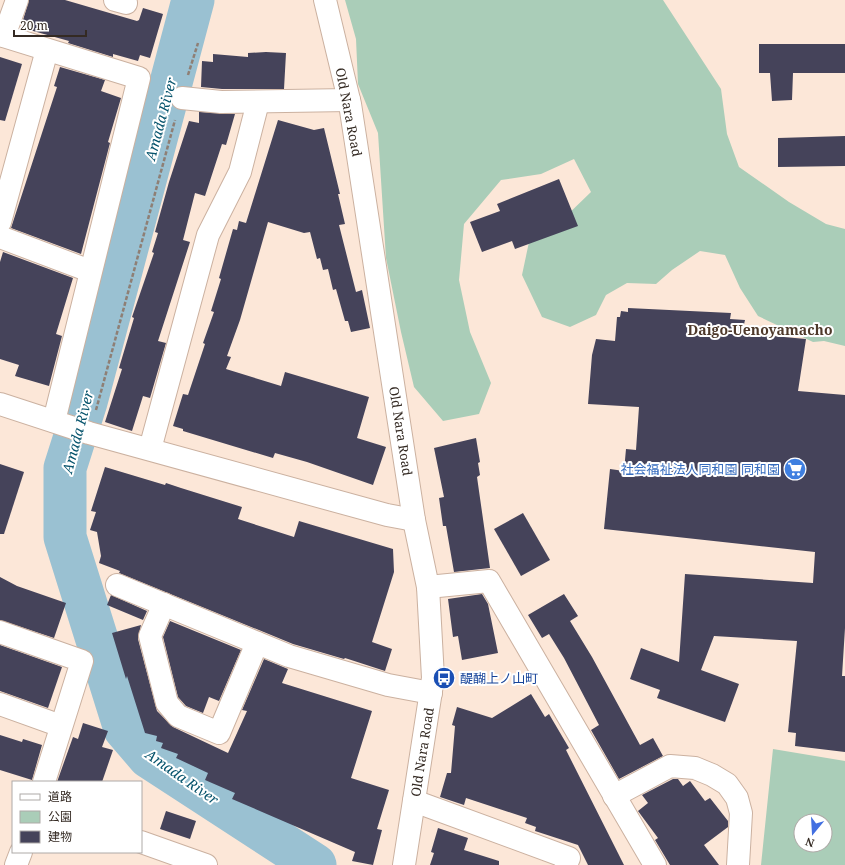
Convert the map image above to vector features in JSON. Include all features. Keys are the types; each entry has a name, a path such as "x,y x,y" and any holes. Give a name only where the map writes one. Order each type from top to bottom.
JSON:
{"street":[{"path":"17,0 2,36 139,78 54,421"},
{"name":"Old Nara Road","path":"325,0 349,100 414,520 428,587 433,678 404,865"},
{"path":"0,222 47,50"},
{"path":"182,98 221,102 349,100"},
{"path":"150,449 208,235 240,172 258,102"},
{"path":"0,237 90,271"},
{"path":"0,404 89,433 387,515 414,520"},
{"path":"428,587 489,581 655,865"},
{"path":"117,585 289,656 388,685 431,693"},
{"path":"164,604 150,636 167,703 178,716 219,733 257,643"},
{"path":"0,632 82,661 44,781"},
{"path":"0,704 61,726"},
{"path":"614,796 670,766 695,768 712,775 727,784 737,798 741,813 738,865"},
{"path":"414,802 569,858 566,865"},
{"path":"142,842 206,865"},
{"path":"16,865 21,853"}],"path":[{"path":"89,433 198,43"}],"green space":[{"path":"345,0 663,0 721,89 727,134 739,167 789,202 826,224 845,229 845,346 824,341 813,342 758,316 740,288 725,255 700,251 672,270 656,284 627,283 606,295 596,315 570,327 542,317 522,275 529,242 561,221 591,192 574,159 541,174 501,180 464,224 459,280 470,332 491,383 479,414 443,421 414,387 401,332 386,258 378,133 358,84 356,39"},
{"path":"773,749 845,761 845,865 761,865"}],"building":[{"path":"29,0 65,0 137,21 139,20 143,8 163,14 150,58 140,55 138,61 113,54 113,57 68,43 69,41 26,29 28,21 23,20"},
{"path":"759,44 845,44 845,73 793,73 792,100 772,101 770,73 759,73"},
{"path":"248,53 286,53 284,89 222,89 201,87 202,61 213,62 213,54 248,57"},
{"path":"0,57 22,64 5,121 0,120"},
{"path":"60,67 105,80 101,91 121,98 108,142 110,143 81,254 11,228 57,87 54,86"},
{"path":"199,112 235,114 226,145 222,144 205,196 195,193 183,240 190,242 158,341 166,343 150,398 143,396 132,431 105,422 122,369 119,368 134,318 132,317 154,253 152,252 158,233 155,232 169,182 189,121 199,123"},
{"path":"278,120 314,130 324,128 340,194 338,194 345,224 339,225 356,292 362,290 370,328 351,332 348,321 345,321 336,289 333,290 328,269 323,270 320,258 317,259 310,232 304,233 268,222 240,320 227,356 231,357 226,369 281,386 285,372 369,397 357,438 386,447 373,485 307,462 275,453 273,458 183,431 183,429 173,426 183,394 188,395 205,344 203,343 214,312 211,311 221,279 219,278 233,229 237,230 239,221 246,223"},
{"path":"845,136 845,166 778,167 778,138"},
{"path":"559,179 578,226 515,249 512,241 482,252 470,222 500,211 497,204"},
{"path":"3,252 73,278 56,334 62,336 49,386 15,376 19,365 0,359 0,262"},
{"path":"628,308 731,313 730,319 745,320 742,333 806,339 798,391 845,395 845,628 842,676 845,676 845,752 795,746 796,733 788,732 797,641 714,636 701,670 739,684 725,722 657,698 660,690 630,679 641,648 679,662 685,574 813,583 815,552 604,529 610,469 624,471 626,449 636,450 639,407 588,404 592,355 596,339 615,341 617,317 620,317 621,311 628,312"},
{"path":"476,438 480,462 478,463 480,475 477,477 490,568 454,572 446,526 443,526 439,498 444,497 434,448"},
{"path":"0,464 24,472 4,534 0,534"},
{"path":"105,467 165,485 166,483 242,507 238,519 294,537 299,521 393,549 394,572 372,642 392,649 385,671 345,658 344,659 293,644 119,573 120,571 99,563 101,556 97,532 90,530 96,512 91,511"},
{"path":"523,513 550,560 521,576 494,529"},
{"path":"0,577 17,586 66,603 54,638 0,620"},
{"path":"482,594 488,604 498,653 462,660 458,636 453,637 448,599"},
{"path":"564,594 578,616 570,621 592,657 640,745 653,738 663,756 619,779 591,730 599,725 564,658 549,634 542,638 528,615"},
{"path":"111,595 147,611 143,620 107,605"},
{"path":"170,621 241,650 219,701 209,697 203,713 186,706 178,697 163,637"},
{"path":"141,625 138,639 157,711 173,727 228,753 247,711 242,710 264,659 288,669 282,683 372,711 351,778 389,790 377,829 382,830 373,865 352,861 355,852 232,799 235,793 205,780 208,773 176,758 178,754 161,748 163,743 156,741 157,736 145,733 112,633"},
{"path":"0,645 62,667 48,708 0,691"},
{"path":"531,694 545,717 549,714 569,748 566,750 624,865 588,865 578,845 535,831 536,827 525,823 527,818 466,798 464,805 440,797 447,773 451,773 455,726 452,725 457,707 492,718"},
{"path":"83,723 108,731 102,747 113,750 102,781 57,781 73,737 78,739"},
{"path":"0,735 22,742 23,739 42,745 32,780 0,770"},
{"path":"673,779 678,779 683,786 690,781 705,801 710,798 728,821 728,827 704,845 719,865 670,865 655,840 658,838 638,811 648,803 642,795"},
{"path":"166,811 196,821 190,839 160,829"},
{"path":"438,828 468,838 464,850 499,861 499,865 430,865 434,853 431,852"}],"waterway":[{"name":"Amada River","path":"193,0 86,402 65,468 65,537 125,729 149,757 315,865"}],"place":[{"name":"社会福祉法人同和園 同和園","path":"795,469"},
{"name":"醍醐上ノ山町","path":"444,678"}],"district":[{"name":"Daigo-Uenoyamacho","path":"760,330"}]}
